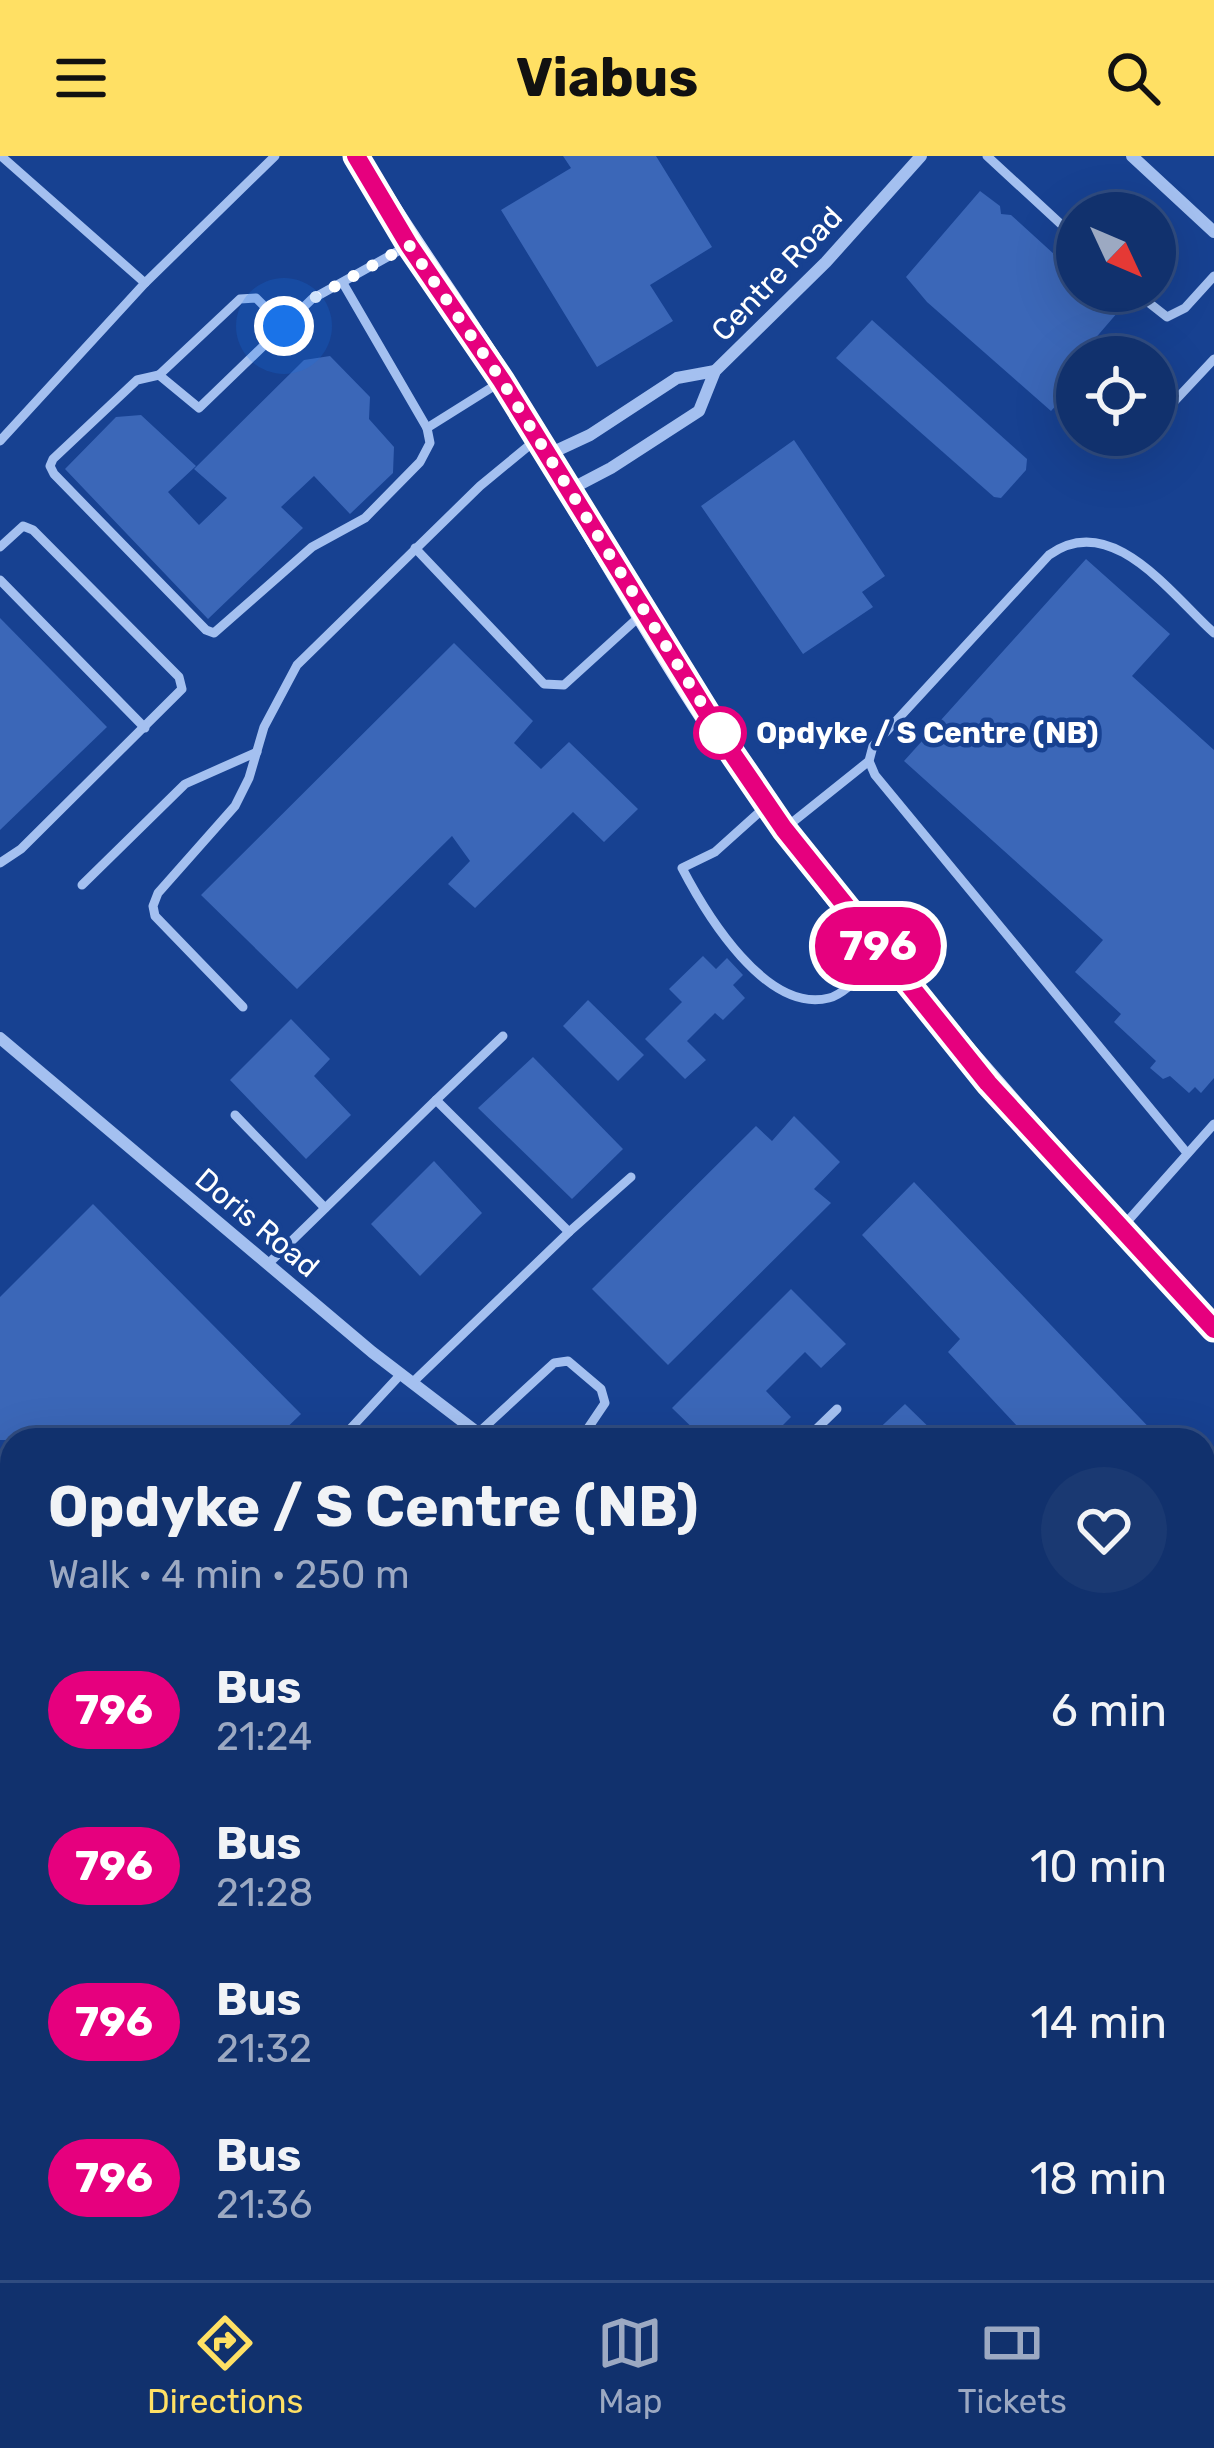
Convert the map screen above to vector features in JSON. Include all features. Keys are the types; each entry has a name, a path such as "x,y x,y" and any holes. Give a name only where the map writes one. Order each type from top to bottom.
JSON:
{"main road":[{"path":"356,156 784,829 988,1083 1214,1329"}],"street":[{"name":"Centre Road","path":"568,490 699,411 716,371 826,262 921,156"},
{"path":"1132,156 1214,232"},
{"name":"Centre Road","path":"542,447 590,434 677,378 716,371"},
{"name":"Doris Road","path":"0,1038 470,1428"}],"lane":[{"path":"1,156 145,283"},
{"path":"0,441 145,283 275,156"},
{"path":"986,156 1056,220"},
{"path":"159,375 199,408 312,299 409,245"},
{"path":"1161,312 1167,317 1185,308 1214,276"},
{"path":"284,326 256,298 240,299 159,375 137,380 50,466 206,630 214,633 312,547 364,518 419,462 430,443 427,428 344,285"},
{"path":"1176,400 1214,359"},
{"path":"427,428 502,381"},
{"path":"243,1007 162,925 153,906 158,893 235,806 279,694 297,665 416,548 542,447"},
{"path":"0,547 23,526 33,530 179,676 180,694 21,849 0,863"},
{"path":"784,829 868,761 873,746 1048,555 1064,544 1097,540 1125,552 1214,633"},
{"path":"416,548 544,684 564,685 644,613"},
{"path":"0,580 145,728"},
{"path":"82,884 185,784 257,752"},
{"path":"868,761 1187,1153"},
{"path":"769,804 715,852 682,868 722,935 772,984 799,1000 833,998 884,954"},
{"path":"268,1264 502,1036"},
{"path":"436,1100 568,1232"},
{"path":"235,1115 325,1208"},
{"path":"1121,1228 1214,1124"},
{"path":"353,1428 631,1178"},
{"path":"482,1428 554,1363 568,1361 601,1389 605,1403 588,1428"},
{"path":"817,1428 836,1409"}],"building":[{"path":"563,156 656,156 712,247 650,285 673,321 597,367 501,210 571,168"},
{"path":"980,191 1000,206 1001,214 1011,215 1056,256 1056,312 1118,312 1097,336 1056,336 1056,405 1051,411 927,302 906,277"},
{"path":"872,320 1027,459 1026,470 1001,498 994,497 836,358"},
{"path":"330,356 370,397 369,419 394,447 393,473 350,514 314,476 281,507 303,528 208,619 65,469 116,417 141,415 196,466 168,492 199,525 227,498 194,469 304,360"},
{"path":"794,440 885,576 862,592 873,607 803,654 701,506"},
{"path":"1086,559 1170,634 1132,676 1214,750 1214,1078 1201,1093 1195,1087 1189,1093 1170,1076 1163,1079 1150,1068 1156,1061 1114,1022 1121,1014 1075,972 1103,940 904,761"},
{"path":"0,618 107,727 0,830"},
{"path":"454,643 533,721 514,743 541,769 569,742 638,809 604,842 573,812 475,908 448,884 470,861 452,836 297,989 201,895"},
{"path":"703,956 716,969 727,958 743,975 733,985 745,998 723,1020 715,1013 687,1041 706,1060 685,1079 645,1039 682,1002 669,989"},
{"path":"588,1000 644,1055 618,1081 563,1026"},
{"path":"291,1019 330,1059 314,1076 351,1115 306,1159 230,1080"},
{"path":"533,1057 623,1149 572,1199 478,1108"},
{"path":"794,1116 840,1162 814,1189 831,1203 668,1365 592,1289 756,1126 772,1141"},
{"path":"434,1161 482,1213 420,1276 371,1224"},
{"path":"914,1182 1150,1428 1019,1428 948,1352 960,1339 862,1235"},
{"path":"93,1204 301,1414 286,1428 0,1428 0,1297"},
{"path":"791,1289 846,1344 821,1368 805,1352 766,1391 791,1417 780,1428 693,1428 672,1408"},
{"path":"905,1404 930,1428 880,1428"}],"bus line":[{"name":"796","path":"356,156 784,829 988,1083 1214,1329"}],"place":[{"name":"Opdyke / S Centre (NB)","path":"720,733"}],"route":[{"path":"284,326 312,299 409,245 502,381 720,733"}]}
